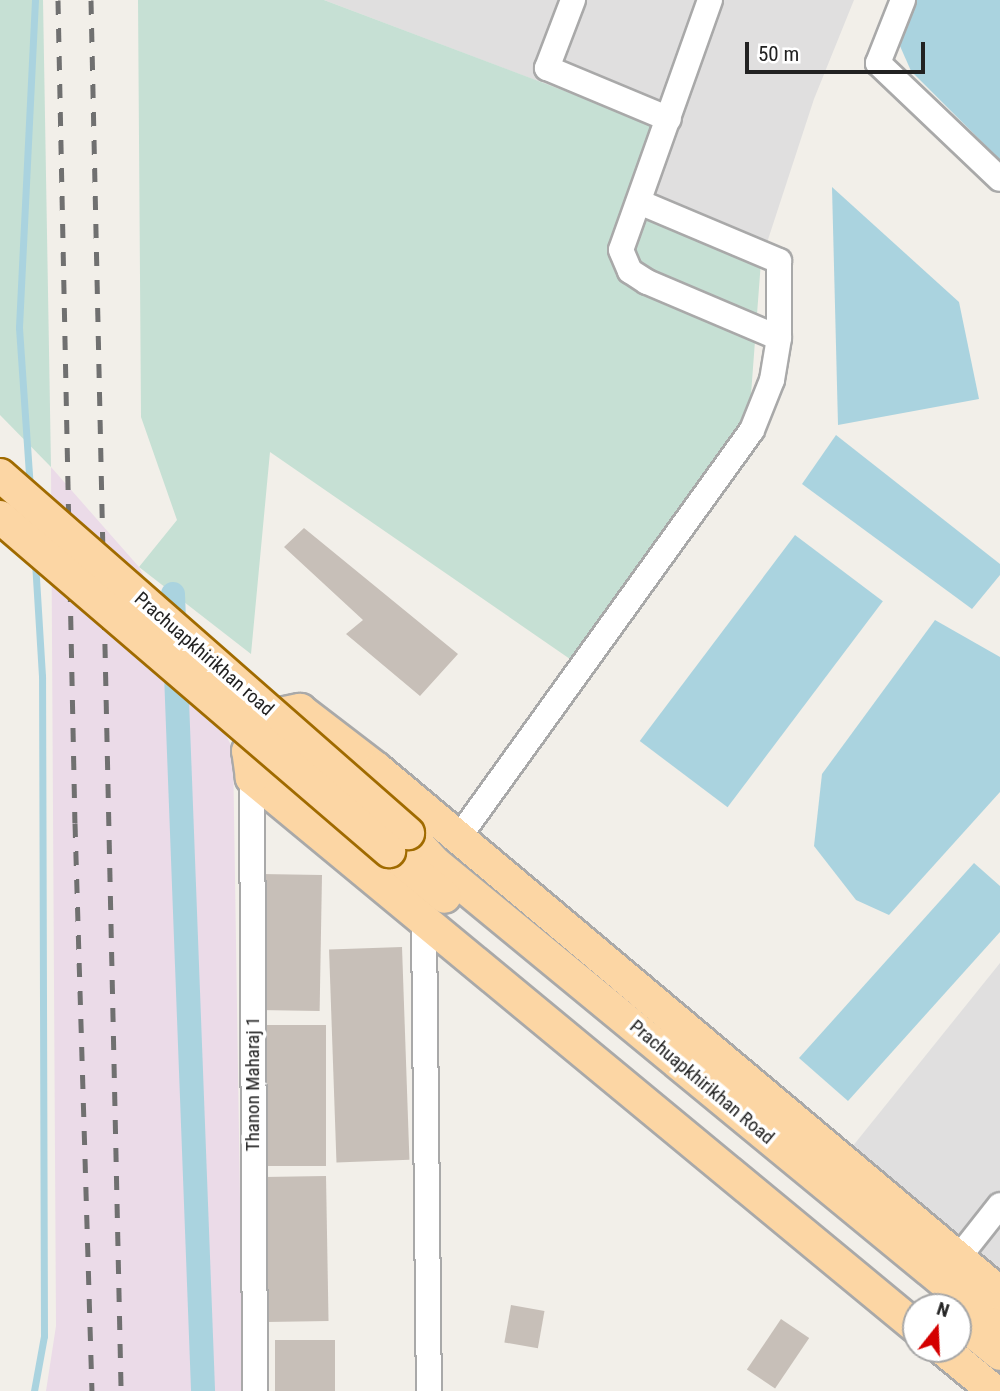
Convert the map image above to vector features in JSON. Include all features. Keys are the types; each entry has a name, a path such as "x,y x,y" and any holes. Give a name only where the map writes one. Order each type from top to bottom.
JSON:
{"main road":[{"name":"Prachuapkhirikhan road","path":"0,475 398,842"},
{"name":"Prachuapkhirikhan road","path":"0,517 398,842"},
{"path":"902,1316 251,778 248,751 271,716 300,710 459,837 1000,1293"},
{"name":"Prachuapkhirikhan Road","path":"398,842 927,1293"},
{"name":"Prachuapkhirikhan Road","path":"398,842 435,862 1000,1328"},
{"path":"972,1331 1000,1354"},
{"path":"960,1363 994,1391"}],"street":[{"path":"573,0 547,68 669,118"},
{"path":"710,0 621,250 630,271 779,338"},
{"path":"903,0 878,63 1000,179"},
{"path":"459,837 752,430 772,380 779,338 779,261 639,202"},
{"name":"Thanon Maharaj 1","path":"251,778 255,1391"},
{"path":"424,923 429,1391"},
{"path":"958,1257 1000,1205"}],"shaded area":[{"path":"324,0 854,0 814,99 761,261 639,215 664,129"},
{"path":"51,467 139,567 233,749 243,1391 46,1391 56,1326"},
{"path":"1000,963 1000,1288 844,1157"}],"green space":[{"path":"0,0 43,0 51,467 0,415"},
{"path":"138,0 324,0 665,129 639,215 761,261 749,421 583,668 270,452 251,654 139,567 177,520 141,417"}],"water":[{"path":"917,0 1000,0 1000,160 911,71 900,46"},
{"path":"832,187 959,302 979,399 838,425"},
{"path":"836,435 1000,564 1000,575 972,609 802,484"},
{"path":"795,535 883,601 728,807 640,741"},
{"path":"935,620 1000,657 1000,792 889,915 856,900 814,846 822,774"},
{"path":"974,863 1000,886 1000,932 848,1101 799,1058"}],"building":[{"path":"304,528 458,654 420,696 346,634 363,620 284,547"},
{"path":"261,874 322,875 320,1011 259,1010"},
{"path":"402,947 409,1160 336,1162 329,950"},
{"path":"264,1025 326,1025 326,1166 264,1166"},
{"path":"326,1176 329,1321 267,1322 264,1177"},
{"path":"511,1305 544,1311 538,1348 504,1342"},
{"path":"781,1319 809,1338 775,1389 747,1370"},
{"path":"275,1340 335,1340 335,1391 275,1391"}],"waterway":[{"path":"30,489 19,327 35,0"},
{"path":"34,1391 44,1336 42,676 35,560"},
{"path":"173,594 203,1391"}],"railway":[{"path":"58,0 75,823 92,1391"},
{"path":"91,0 121,1391"}]}
